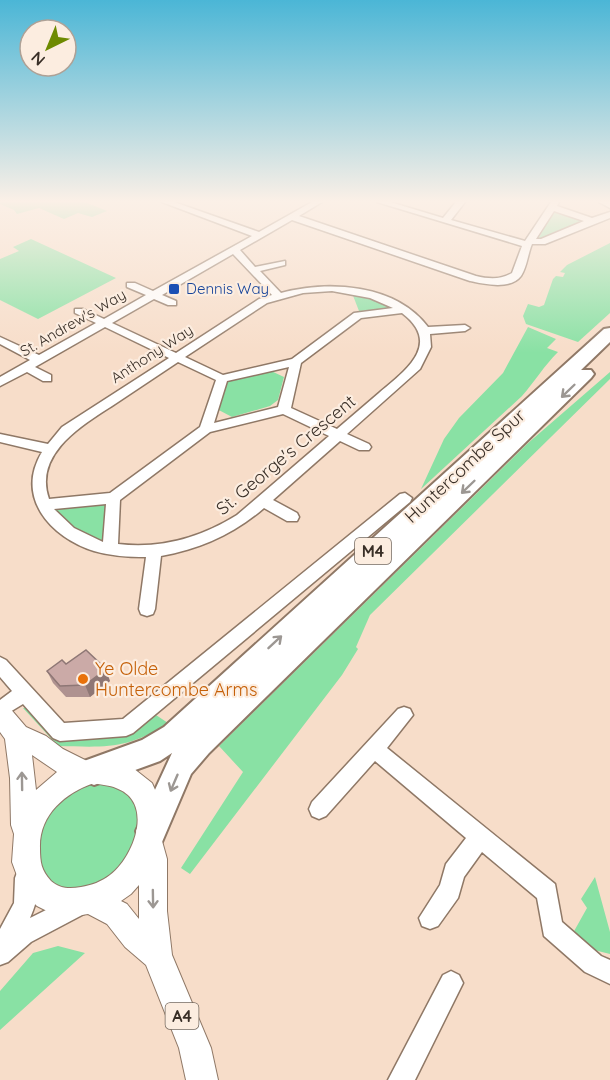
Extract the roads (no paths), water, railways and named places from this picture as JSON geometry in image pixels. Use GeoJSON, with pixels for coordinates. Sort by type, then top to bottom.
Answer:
{"type":"FeatureCollection","features":[{"type":"Feature","properties":{"kind":"highway","name":"Huntercombe Spur"},"geometry":{"type":"LineString","coordinates":[[89,772],[150,751],[174,736],[610,333]]}},
{"type":"Feature","properties":{"kind":"highway","name":"Huntercombe Spur"},"geometry":{"type":"LineString","coordinates":[[150,837],[181,764],[199,744],[610,351]]}},
{"type":"Feature","properties":{"kind":"main road"},"geometry":{"type":"LineString","coordinates":[[0,712],[17,735],[23,778],[24,826],[20,852],[26,876],[33,887],[58,902],[87,902],[110,893],[123,883],[140,864],[150,837],[148,804],[138,788],[115,773],[89,772],[73,776],[52,788],[36,804],[24,826]]}},
{"type":"Feature","properties":{"kind":"main road"},"geometry":{"type":"LineString","coordinates":[[17,735],[37,744],[54,757],[89,772]]}},
{"type":"Feature","properties":{"kind":"main road","name":"A4"},"geometry":{"type":"LineString","coordinates":[[150,837],[153,859],[153,910],[158,954],[195,1048],[202,1080]]}},
{"type":"Feature","properties":{"kind":"main road"},"geometry":{"type":"LineString","coordinates":[[87,902],[117,914],[135,937],[158,954]]}},
{"type":"Feature","properties":{"kind":"street","name":"St. Andrew's Way"},"geometry":{"type":"LineString","coordinates":[[0,382],[230,252]]}},
{"type":"Feature","properties":{"kind":"street"},"geometry":{"type":"LineString","coordinates":[[236,252],[278,295],[303,290],[349,290],[377,296],[404,310],[417,321],[423,331],[465,328]]}},
{"type":"Feature","properties":{"kind":"street"},"geometry":{"type":"LineString","coordinates":[[396,252],[474,279],[492,282],[507,280],[516,275],[524,252]]}},
{"type":"Feature","properties":{"kind":"street"},"geometry":{"type":"LineString","coordinates":[[253,270],[282,262]]}},
{"type":"Feature","properties":{"kind":"street"},"geometry":{"type":"LineString","coordinates":[[131,285],[172,303]]}},
{"type":"Feature","properties":{"kind":"street"},"geometry":{"type":"LineString","coordinates":[[349,290],[358,315]]}},
{"type":"Feature","properties":{"kind":"street","name":"Anthony Way"},"geometry":{"type":"LineString","coordinates":[[50,449],[67,430],[89,414],[263,301],[278,295]]}},
{"type":"Feature","properties":{"kind":"street"},"geometry":{"type":"LineString","coordinates":[[79,311],[222,379],[296,362],[358,315],[404,310]]}},
{"type":"Feature","properties":{"kind":"street","name":"St. George's Crescent"},"geometry":{"type":"LineString","coordinates":[[44,505],[62,528],[87,542],[110,549],[154,551],[199,542],[225,531],[264,501],[416,367],[425,351],[426,339],[423,331]]}},
{"type":"Feature","properties":{"kind":"street"},"geometry":{"type":"LineString","coordinates":[[0,340],[39,360]]}},
{"type":"Feature","properties":{"kind":"street"},"geometry":{"type":"LineString","coordinates":[[284,410],[296,362]]}},
{"type":"Feature","properties":{"kind":"street"},"geometry":{"type":"LineString","coordinates":[[27,367],[47,378]]}},
{"type":"Feature","properties":{"kind":"street"},"geometry":{"type":"LineString","coordinates":[[206,429],[222,379]]}},
{"type":"Feature","properties":{"kind":"street"},"geometry":{"type":"LineString","coordinates":[[0,438],[50,449],[40,470],[39,488],[44,505],[113,498],[206,429],[284,410],[364,447]]}},
{"type":"Feature","properties":{"kind":"street"},"geometry":{"type":"LineString","coordinates":[[110,549],[113,498]]}},
{"type":"Feature","properties":{"kind":"street"},"geometry":{"type":"LineString","coordinates":[[0,665],[60,732],[114,730],[133,724],[155,703],[405,498]]}},
{"type":"Feature","properties":{"kind":"street"},"geometry":{"type":"LineString","coordinates":[[264,501],[292,517]]}},
{"type":"Feature","properties":{"kind":"street"},"geometry":{"type":"LineString","coordinates":[[147,609],[154,551]]}},
{"type":"Feature","properties":{"kind":"street"},"geometry":{"type":"LineString","coordinates":[[0,712],[25,692]]}},
{"type":"Feature","properties":{"kind":"street"},"geometry":{"type":"LineString","coordinates":[[319,809],[404,715]]}},
{"type":"Feature","properties":{"kind":"street"},"geometry":{"type":"LineString","coordinates":[[374,749],[547,892],[552,928],[593,964],[610,972]]}},
{"type":"Feature","properties":{"kind":"street"},"geometry":{"type":"LineString","coordinates":[[430,918],[450,890],[454,872],[481,836]]}},
{"type":"Feature","properties":{"kind":"street"},"geometry":{"type":"LineString","coordinates":[[0,953],[23,910],[27,896],[26,876]]}},
{"type":"Feature","properties":{"kind":"street"},"geometry":{"type":"LineString","coordinates":[[0,953],[30,929],[87,902]]}},
{"type":"Feature","properties":{"kind":"street"},"geometry":{"type":"LineString","coordinates":[[401,1080],[451,983]]}},
{"type":"Feature","properties":{"kind":"place","name":"Dennis Way"},"geometry":{"type":"Point","coordinates":[174,289]}},
{"type":"Feature","properties":{"kind":"place","name":"Ye Olde Huntercombe Arms"},"geometry":{"type":"Point","coordinates":[83,679]}}]}
